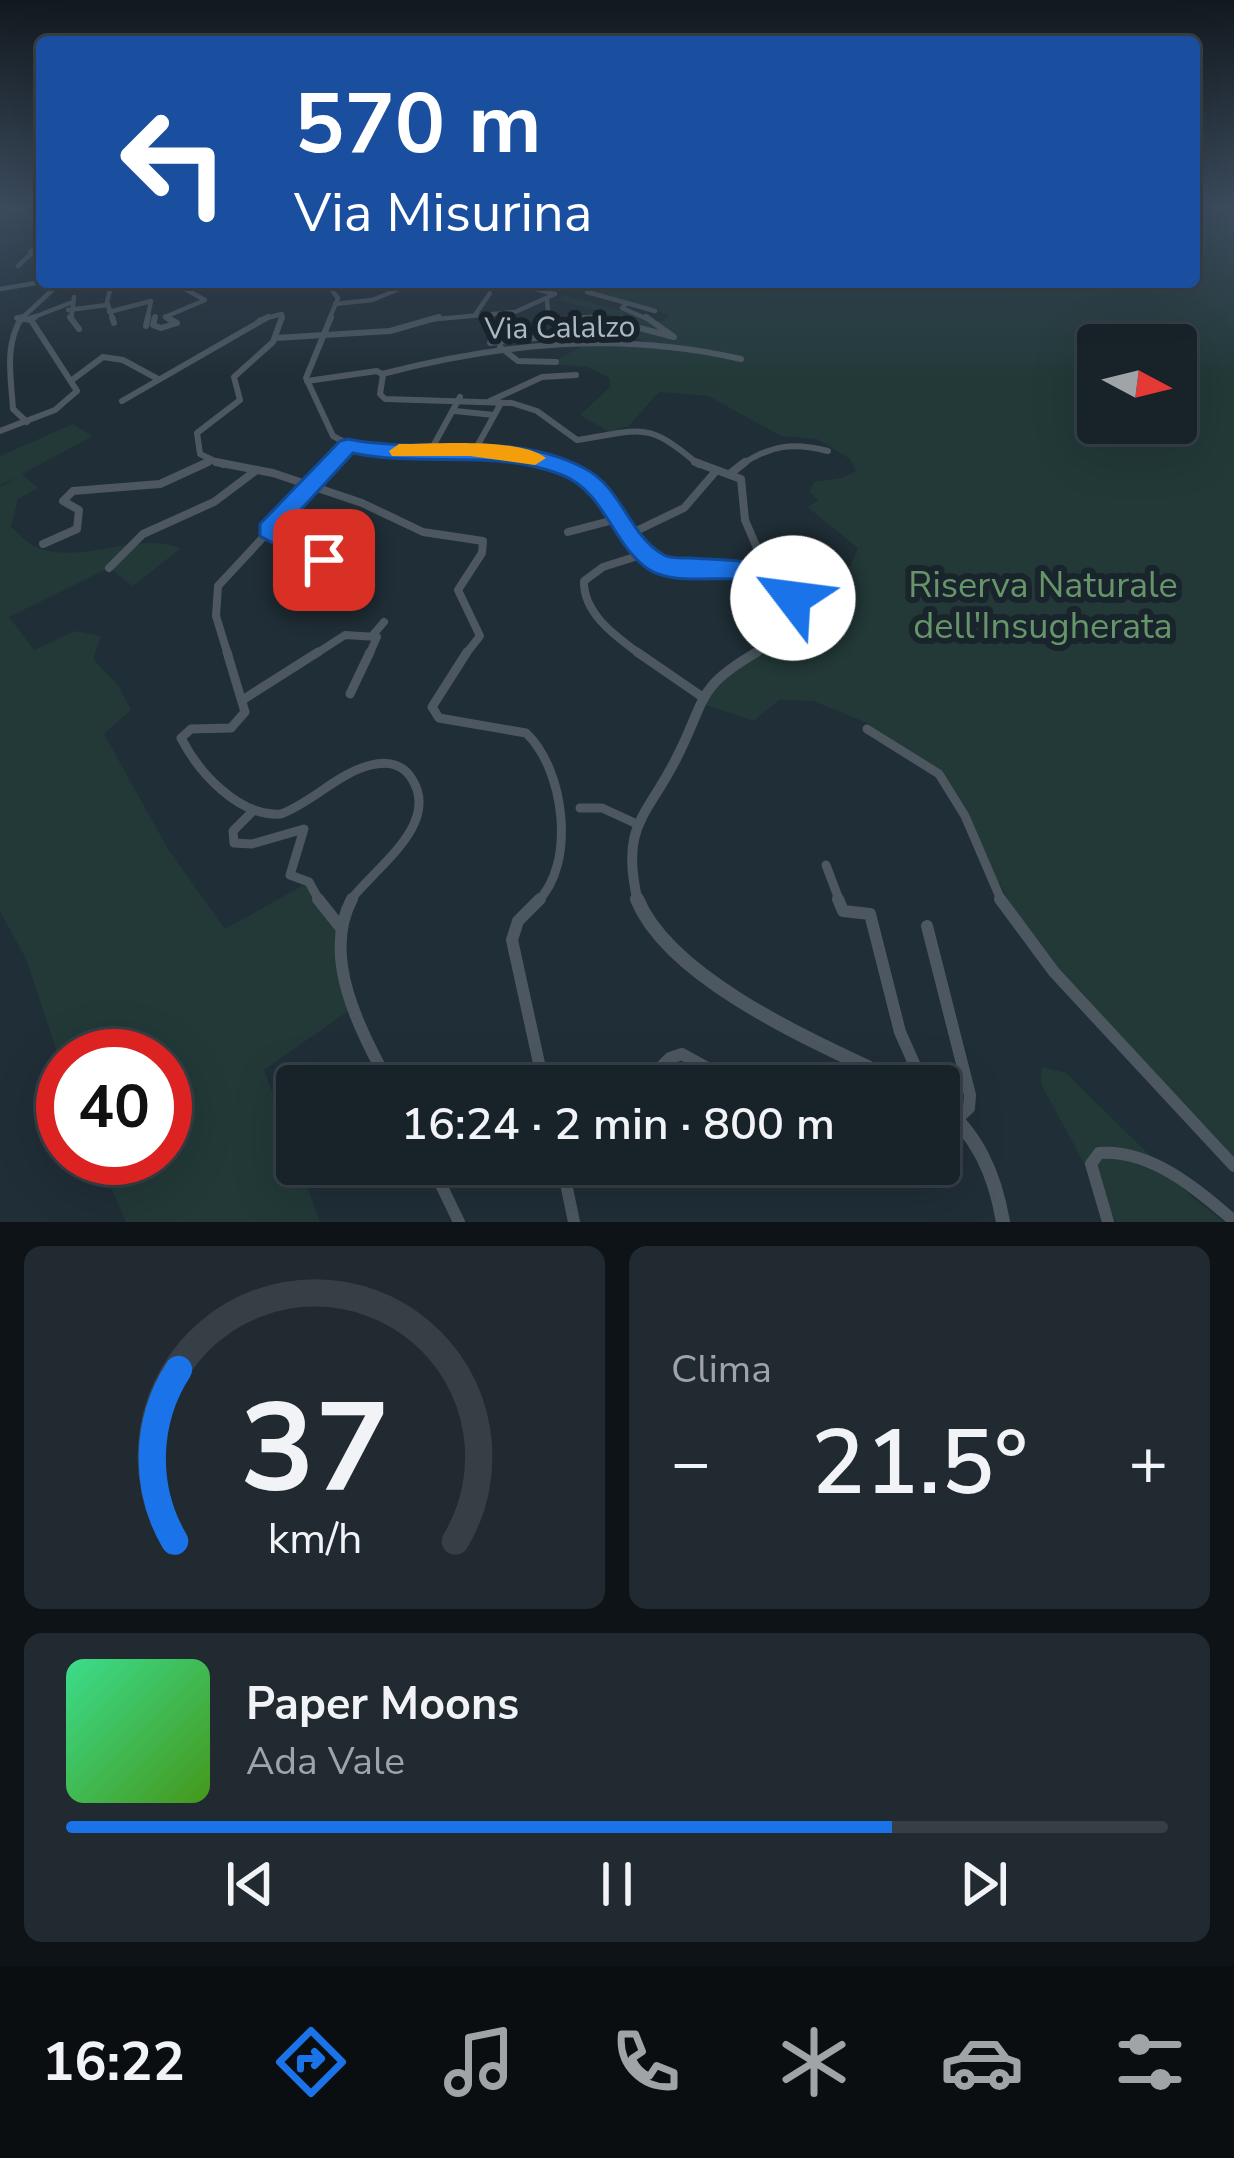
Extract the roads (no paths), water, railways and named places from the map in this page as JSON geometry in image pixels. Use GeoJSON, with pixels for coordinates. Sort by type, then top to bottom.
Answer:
{"type":"FeatureCollection","features":[{"type":"Feature","properties":{"kind":"street"},"geometry":{"type":"LineString","coordinates":[[0,289],[36,283]]}},
{"type":"Feature","properties":{"kind":"street"},"geometry":{"type":"LineString","coordinates":[[27,422],[13,409],[7,337],[25,305],[52,288]]}},
{"type":"Feature","properties":{"kind":"street"},"geometry":{"type":"LineString","coordinates":[[111,288],[108,308],[114,322]]}},
{"type":"Feature","properties":{"kind":"street"},"geometry":{"type":"LineString","coordinates":[[155,316],[153,325],[164,328],[177,323],[165,316],[205,300],[183,288]]}},
{"type":"Feature","properties":{"kind":"street"},"geometry":{"type":"LineString","coordinates":[[333,288],[338,293],[335,304],[307,381],[330,432],[348,446],[375,452],[475,450],[532,458],[571,470],[603,493],[644,554],[671,568],[746,570],[769,576]]}},
{"type":"Feature","properties":{"kind":"street"},"geometry":{"type":"LineString","coordinates":[[335,304],[369,301],[402,288]]}},
{"type":"Feature","properties":{"kind":"street"},"geometry":{"type":"LineString","coordinates":[[273,338],[390,331],[431,318],[522,311],[554,292],[535,288]]}},
{"type":"Feature","properties":{"kind":"street"},"geometry":{"type":"LineString","coordinates":[[475,315],[490,292]]}},
{"type":"Feature","properties":{"kind":"street"},"geometry":{"type":"LineString","coordinates":[[587,292],[655,311]]}},
{"type":"Feature","properties":{"kind":"street"},"geometry":{"type":"LineString","coordinates":[[547,300],[549,321],[598,317],[665,339],[674,337],[645,316],[622,308],[627,303]]}},
{"type":"Feature","properties":{"kind":"street"},"geometry":{"type":"LineString","coordinates":[[6,321],[28,319],[71,304],[108,308],[151,302],[146,326]]}},
{"type":"Feature","properties":{"kind":"street"},"geometry":{"type":"LineString","coordinates":[[71,304],[71,323],[79,329]]}},
{"type":"Feature","properties":{"kind":"street"},"geometry":{"type":"LineString","coordinates":[[122,401],[258,320],[280,314],[284,320],[266,352],[234,377],[240,400],[196,436],[198,451],[211,461],[362,502],[423,532],[483,541],[482,553],[458,587],[480,636],[448,677],[433,709],[439,718],[521,730],[538,740],[547,758],[557,812],[557,867],[549,890],[514,923],[512,940],[539,1065]]}},
{"type":"Feature","properties":{"kind":"street"},"geometry":{"type":"LineString","coordinates":[[0,431],[72,399],[77,388],[56,365],[28,319]]}},
{"type":"Feature","properties":{"kind":"street"},"geometry":{"type":"LineString","coordinates":[[462,352],[515,337],[544,337]]}},
{"type":"Feature","properties":{"kind":"street"},"geometry":{"type":"LineString","coordinates":[[499,346],[516,360],[556,362]]}},
{"type":"Feature","properties":{"kind":"street","name":"Via Calalzo"},"geometry":{"type":"LineString","coordinates":[[307,381],[371,371],[382,374],[499,346],[655,346],[741,358]]}},
{"type":"Feature","properties":{"kind":"street"},"geometry":{"type":"LineString","coordinates":[[72,380],[87,361],[102,356],[131,363],[158,379]]}},
{"type":"Feature","properties":{"kind":"street"},"geometry":{"type":"LineString","coordinates":[[382,374],[380,395],[385,399],[501,403],[532,410],[577,440],[630,429],[658,431],[694,463],[731,473],[742,482],[745,520],[769,576],[793,598],[794,622],[715,679],[701,696],[679,754],[637,824],[630,856],[632,892],[661,940],[721,988],[863,1064]]}},
{"type":"Feature","properties":{"kind":"street"},"geometry":{"type":"LineString","coordinates":[[489,401],[542,377],[577,375]]}},
{"type":"Feature","properties":{"kind":"street"},"geometry":{"type":"LineString","coordinates":[[431,450],[460,398]]}},
{"type":"Feature","properties":{"kind":"street"},"geometry":{"type":"LineString","coordinates":[[475,450],[501,403]]}},
{"type":"Feature","properties":{"kind":"street"},"geometry":{"type":"LineString","coordinates":[[454,411],[494,416]]}},
{"type":"Feature","properties":{"kind":"street"},"geometry":{"type":"LineString","coordinates":[[731,473],[772,446],[801,444],[828,451]]}},
{"type":"Feature","properties":{"kind":"street"},"geometry":{"type":"LineString","coordinates":[[348,446],[214,595],[244,699],[244,716],[236,726],[190,728],[182,738],[193,758],[253,811],[283,814],[375,765],[394,764],[410,776],[421,799],[416,825],[357,891],[341,928],[354,1007],[380,1065]]}},
{"type":"Feature","properties":{"kind":"street"},"geometry":{"type":"LineString","coordinates":[[43,544],[76,530],[79,511],[63,501],[73,491],[160,484],[211,461]]}},
{"type":"Feature","properties":{"kind":"street"},"geometry":{"type":"LineString","coordinates":[[109,568],[143,534],[214,502],[256,471]]}},
{"type":"Feature","properties":{"kind":"street"},"geometry":{"type":"LineString","coordinates":[[630,534],[684,508],[716,471]]}},
{"type":"Feature","properties":{"kind":"street"},"geometry":{"type":"LineString","coordinates":[[568,532],[621,518]]}},
{"type":"Feature","properties":{"kind":"street"},"geometry":{"type":"LineString","coordinates":[[268,530],[328,562],[345,596],[365,597]]}},
{"type":"Feature","properties":{"kind":"street"},"geometry":{"type":"LineString","coordinates":[[644,554],[590,575],[584,583],[585,598],[613,633],[701,696]]}},
{"type":"Feature","properties":{"kind":"street"},"geometry":{"type":"LineString","coordinates":[[372,636],[384,622]]}},
{"type":"Feature","properties":{"kind":"street"},"geometry":{"type":"LineString","coordinates":[[244,699],[345,635],[372,636],[377,639],[350,694]]}},
{"type":"Feature","properties":{"kind":"street"},"geometry":{"type":"LineString","coordinates":[[867,729],[940,774],[965,815],[1000,900],[1054,972],[1234,1166]]}},
{"type":"Feature","properties":{"kind":"street"},"geometry":{"type":"LineString","coordinates":[[580,808],[602,808],[637,824]]}},
{"type":"Feature","properties":{"kind":"street"},"geometry":{"type":"LineString","coordinates":[[253,811],[233,831],[234,843],[251,844],[304,830],[290,875],[312,886],[328,917],[341,928]]}},
{"type":"Feature","properties":{"kind":"street"},"geometry":{"type":"LineString","coordinates":[[826,865],[843,911],[870,914],[900,1032],[915,1065]]}},
{"type":"Feature","properties":{"kind":"street"},"geometry":{"type":"LineString","coordinates":[[927,926],[970,1095],[969,1108],[960,1116]]}},
{"type":"Feature","properties":{"kind":"street"},"geometry":{"type":"LineString","coordinates":[[663,1065],[682,1054],[702,1065]]}},
{"type":"Feature","properties":{"kind":"street"},"geometry":{"type":"LineString","coordinates":[[960,1121],[989,1168],[1003,1222]]}},
{"type":"Feature","properties":{"kind":"street"},"geometry":{"type":"LineString","coordinates":[[1108,1222],[1091,1164],[1099,1153],[1115,1150],[1182,1182],[1234,1221]]}},
{"type":"Feature","properties":{"kind":"street"},"geometry":{"type":"LineString","coordinates":[[441,1185],[459,1222]]}},
{"type":"Feature","properties":{"kind":"street"},"geometry":{"type":"LineString","coordinates":[[566,1185],[574,1222]]}},
{"type":"Feature","properties":{"kind":"park label","name":"Riserva Naturale dell'Insugherata"},"geometry":{"type":"Point","coordinates":[1043,606]}}]}
